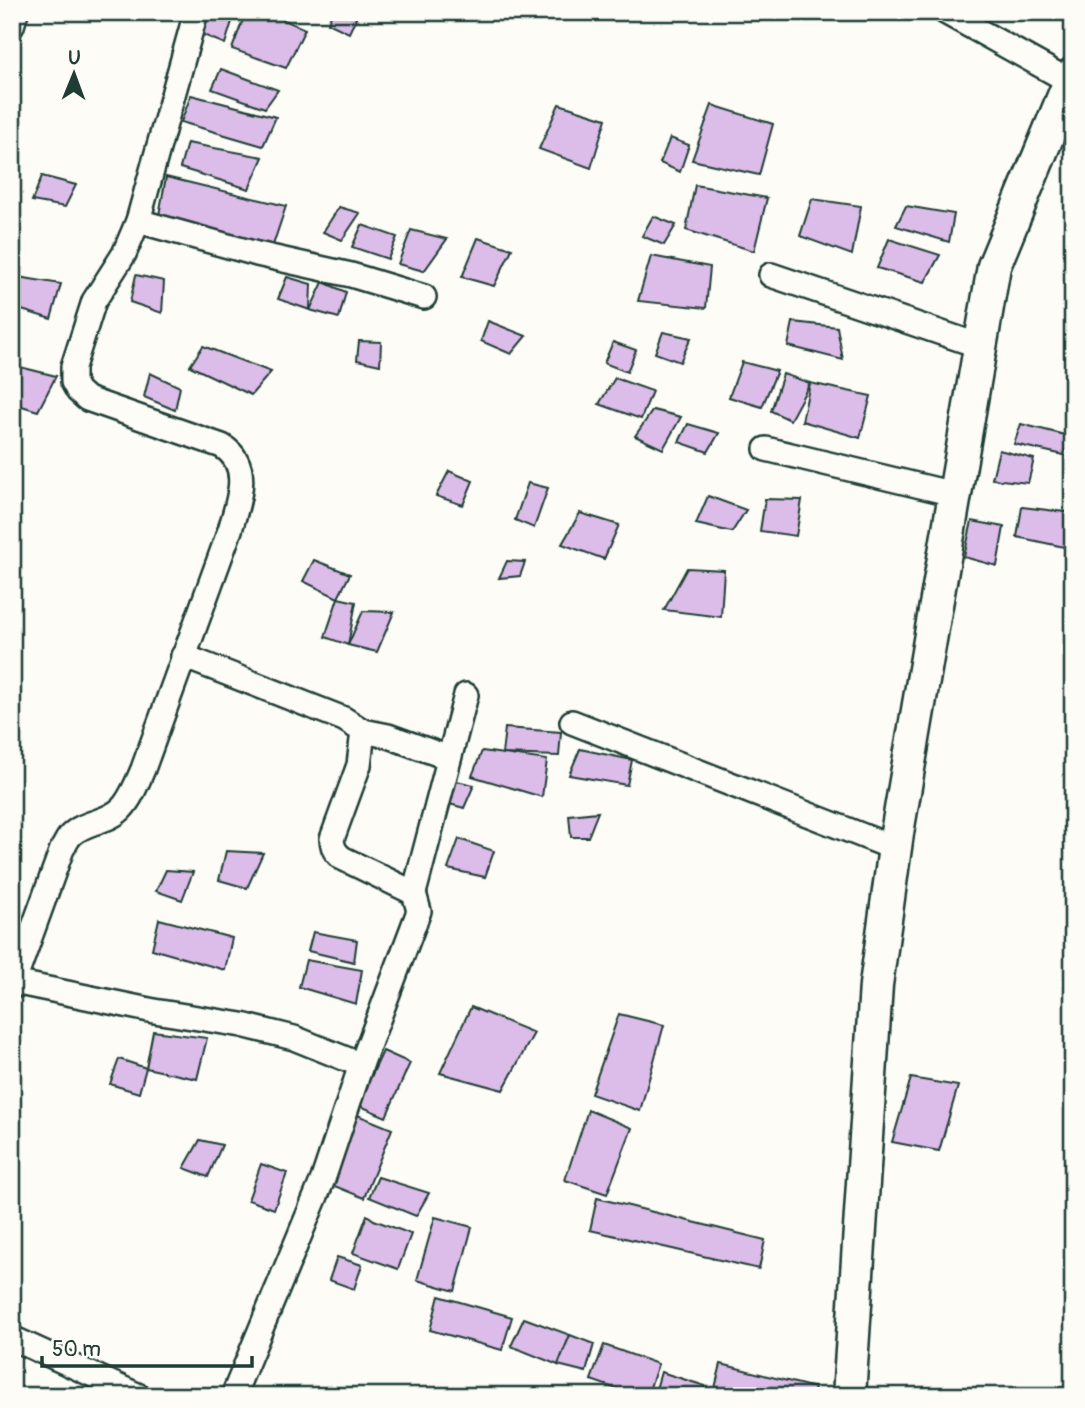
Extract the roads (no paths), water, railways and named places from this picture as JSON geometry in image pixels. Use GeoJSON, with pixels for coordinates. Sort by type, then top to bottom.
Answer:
{"type":"FeatureCollection","features":[{"type":"Feature","properties":{"kind":"street"},"geometry":{"type":"LineString","coordinates":[[12,26],[16,12]]}},
{"type":"Feature","properties":{"kind":"street"},"geometry":{"type":"LineString","coordinates":[[196,12],[138,221],[124,254],[94,301],[73,367],[73,382],[87,399],[233,452],[238,462],[240,495],[230,530],[132,794],[122,808],[108,819],[93,822],[71,834],[62,849],[13,984],[242,1025],[293,1038],[361,1065]]}},
{"type":"Feature","properties":{"kind":"street"},"geometry":{"type":"LineString","coordinates":[[849,1396],[876,985],[894,848],[994,266],[1071,78],[945,12]]}},
{"type":"Feature","properties":{"kind":"street"},"geometry":{"type":"LineString","coordinates":[[138,221],[257,254],[351,275],[424,297]]}},
{"type":"Feature","properties":{"kind":"street"},"geometry":{"type":"LineString","coordinates":[[771,275],[980,346]]}},
{"type":"Feature","properties":{"kind":"street"},"geometry":{"type":"LineString","coordinates":[[766,449],[954,494]]}},
{"type":"Feature","properties":{"kind":"street"},"geometry":{"type":"LineString","coordinates":[[183,656],[344,719],[363,731],[388,736],[449,758]]}},
{"type":"Feature","properties":{"kind":"street"},"geometry":{"type":"LineString","coordinates":[[233,1396],[323,1179],[361,1065],[415,928],[419,911],[414,893],[466,695]]}},
{"type":"Feature","properties":{"kind":"street"},"geometry":{"type":"LineString","coordinates":[[572,722],[894,848]]}},
{"type":"Feature","properties":{"kind":"street"},"geometry":{"type":"LineString","coordinates":[[363,731],[359,765],[332,839],[332,847],[342,858],[414,893]]}},
{"type":"Feature","properties":{"kind":"street"},"geometry":{"type":"LineString","coordinates":[[12,1338],[139,1396]]}}]}
